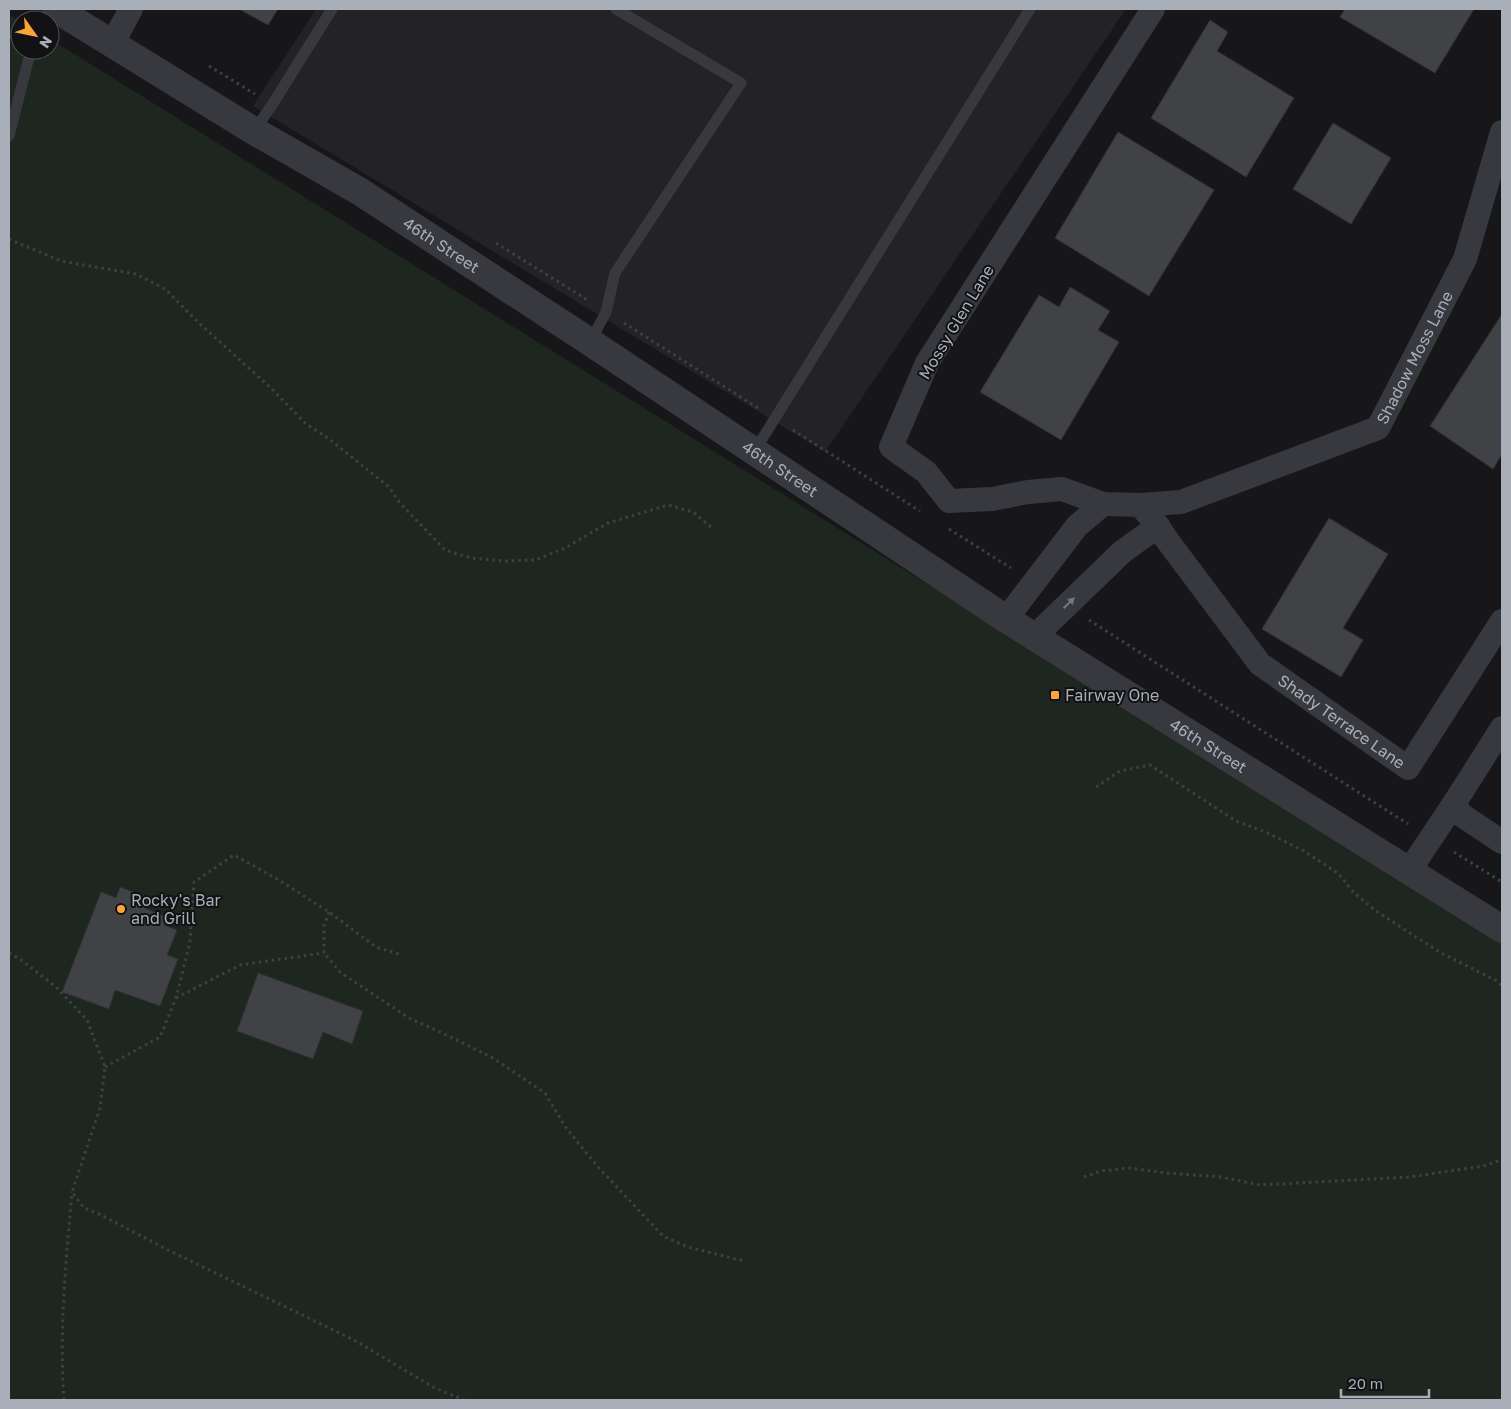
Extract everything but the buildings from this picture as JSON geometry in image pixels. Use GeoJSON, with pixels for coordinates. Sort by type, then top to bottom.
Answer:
{"type":"FeatureCollection","features":[{"type":"Feature","properties":{"kind":"street"},"geometry":{"type":"LineString","coordinates":[[112,44],[131,9]]}},
{"type":"Feature","properties":{"kind":"street","name":"Mossy Glen Lane"},"geometry":{"type":"LineString","coordinates":[[1140,505],[1103,504],[1062,489],[1028,492],[992,499],[949,501],[926,472],[891,447],[928,363],[1153,9]]}},
{"type":"Feature","properties":{"kind":"street","name":"46th Street"},"geometry":{"type":"LineString","coordinates":[[60,16],[112,44],[254,131],[359,191],[590,342],[1006,619],[1502,929]]}},
{"type":"Feature","properties":{"kind":"street","name":"Shadow Moss Lane"},"geometry":{"type":"LineString","coordinates":[[1140,505],[1181,502],[1378,428],[1465,259],[1502,132]]}},
{"type":"Feature","properties":{"kind":"street"},"geometry":{"type":"LineString","coordinates":[[1006,619],[1077,526],[1103,504]]}},
{"type":"Feature","properties":{"kind":"street"},"geometry":{"type":"LineString","coordinates":[[1034,637],[1122,552],[1163,533],[1140,505]]}},
{"type":"Feature","properties":{"kind":"street","name":"Shady Terrace Lane"},"geometry":{"type":"LineString","coordinates":[[1163,533],[1260,664],[1408,768],[1502,621]]}},
{"type":"Feature","properties":{"kind":"street"},"geometry":{"type":"LineString","coordinates":[[1409,871],[1502,728]]}},
{"type":"Feature","properties":{"kind":"street"},"geometry":{"type":"LineString","coordinates":[[1455,802],[1460,814],[1502,842]]}},
{"type":"Feature","properties":{"kind":"lane"},"geometry":{"type":"LineString","coordinates":[[254,131],[332,9]]}},
{"type":"Feature","properties":{"kind":"lane"},"geometry":{"type":"LineString","coordinates":[[590,342],[606,312],[615,273],[740,83],[616,9]]}},
{"type":"Feature","properties":{"kind":"lane"},"geometry":{"type":"LineString","coordinates":[[754,452],[1030,9]]}},
{"type":"Feature","properties":{"kind":"lane"},"geometry":{"type":"LineString","coordinates":[[9,136],[28,60]]}},
{"type":"Feature","properties":{"kind":"path"},"geometry":{"type":"LineString","coordinates":[[9,239],[61,261],[136,274],[165,289],[200,324],[272,389],[306,424],[328,438],[389,487],[400,503],[445,550],[471,558],[504,561],[535,560],[565,548],[608,523],[668,504],[693,512],[713,529]]}},
{"type":"Feature","properties":{"kind":"path"},"geometry":{"type":"LineString","coordinates":[[606,312],[927,515]]}},
{"type":"Feature","properties":{"kind":"path"},"geometry":{"type":"LineString","coordinates":[[944,525],[1034,582]]}},
{"type":"Feature","properties":{"kind":"path"},"geometry":{"type":"LineString","coordinates":[[1067,605],[1502,882]]}},
{"type":"Feature","properties":{"kind":"path"},"geometry":{"type":"LineString","coordinates":[[1096,787],[1120,771],[1150,765],[1236,821],[1268,833],[1304,851],[1339,874],[1353,892],[1376,911],[1441,953],[1502,986]]}},
{"type":"Feature","properties":{"kind":"path"},"geometry":{"type":"LineString","coordinates":[[104,1067],[160,1037],[176,998],[190,942],[194,882],[234,855],[279,880],[329,912],[376,947],[402,955]]}},
{"type":"Feature","properties":{"kind":"path"},"geometry":{"type":"LineString","coordinates":[[329,912],[324,926],[324,953],[341,973],[409,1018],[493,1058],[545,1093],[566,1128],[598,1167],[663,1236],[688,1247],[744,1261]]}},
{"type":"Feature","properties":{"kind":"path"},"geometry":{"type":"LineString","coordinates":[[9,953],[20,959],[56,987],[87,1020],[104,1067],[100,1108],[72,1192],[64,1306],[62,1376],[64,1400]]}},
{"type":"Feature","properties":{"kind":"path"},"geometry":{"type":"LineString","coordinates":[[176,998],[240,965],[324,953]]}},
{"type":"Feature","properties":{"kind":"path"},"geometry":{"type":"LineString","coordinates":[[1084,1177],[1102,1171],[1130,1168],[1220,1177],[1260,1185],[1410,1177],[1483,1166],[1502,1160]]}},
{"type":"Feature","properties":{"kind":"path"},"geometry":{"type":"LineString","coordinates":[[72,1192],[84,1208],[354,1340],[434,1387],[464,1400]]}},
{"type":"Feature","properties":{"kind":"shaded area"},"geometry":{"type":"Polygon","coordinates":[[[316,9],[1126,9],[825,452],[253,106],[316,9]]]}},
{"type":"Feature","properties":{"kind":"shaded area"},"geometry":{"type":"Polygon","coordinates":[[[9,14],[10,60],[60,60],[60,45],[1502,941],[1502,1400],[9,1400],[9,14]]]}},
{"type":"Feature","properties":{"kind":"place","name":"Fairway One"},"geometry":{"type":"Point","coordinates":[1055,695]}},
{"type":"Feature","properties":{"kind":"place","name":"Rocky's Bar and Grill"},"geometry":{"type":"Point","coordinates":[121,909]}}]}
